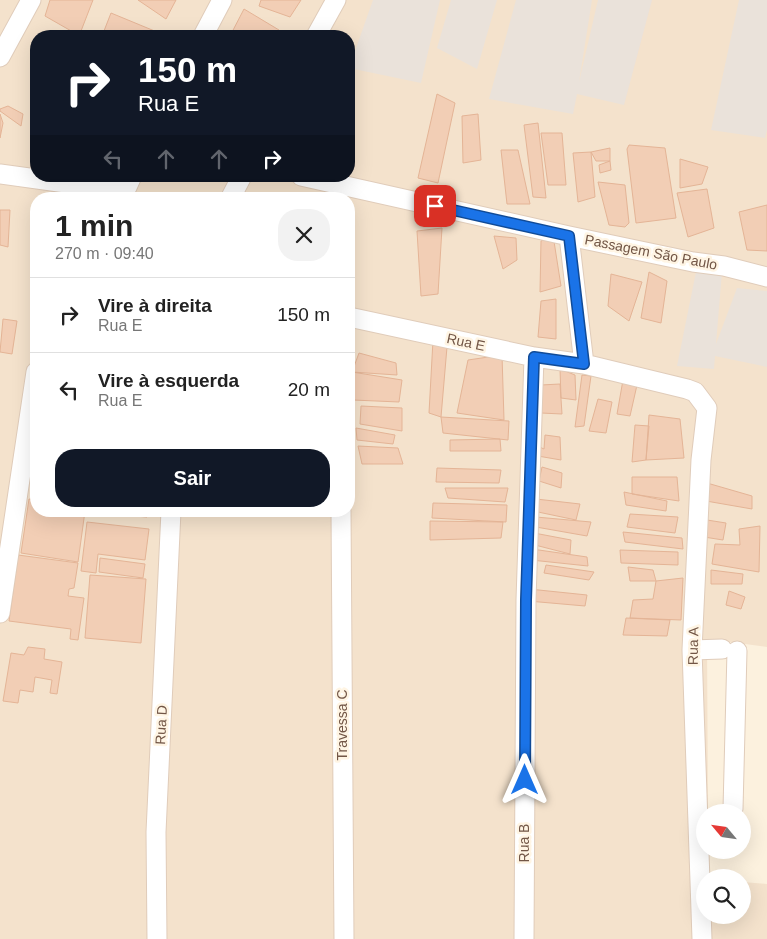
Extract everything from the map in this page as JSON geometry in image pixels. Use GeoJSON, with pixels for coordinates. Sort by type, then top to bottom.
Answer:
{"type":"FeatureCollection","features":[{"type":"Feature","properties":{"kind":"street"},"geometry":{"type":"LineString","coordinates":[[0,57],[31,0]]}},
{"type":"Feature","properties":{"kind":"street"},"geometry":{"type":"LineString","coordinates":[[206,30],[222,0]]}},
{"type":"Feature","properties":{"kind":"street"},"geometry":{"type":"LineString","coordinates":[[319,30],[336,0]]}},
{"type":"Feature","properties":{"kind":"street"},"geometry":{"type":"LineString","coordinates":[[0,174],[63,191],[102,188],[129,182]]}},
{"type":"Feature","properties":{"kind":"street","name":"Passagem São Paulo"},"geometry":{"type":"LineString","coordinates":[[328,182],[569,236],[767,276]]}},
{"type":"Feature","properties":{"kind":"street"},"geometry":{"type":"LineString","coordinates":[[569,236],[584,364]]}},
{"type":"Feature","properties":{"kind":"street","name":"Rua E"},"geometry":{"type":"LineString","coordinates":[[355,317],[534,357],[584,364],[662,384]]}},
{"type":"Feature","properties":{"kind":"street","name":"Rua B"},"geometry":{"type":"LineString","coordinates":[[524,939],[526,600],[534,357]]}},
{"type":"Feature","properties":{"kind":"street","name":"Rua A"},"geometry":{"type":"LineString","coordinates":[[662,384],[695,392],[707,408],[701,460],[692,650],[702,939]]}},
{"type":"Feature","properties":{"kind":"street"},"geometry":{"type":"LineString","coordinates":[[0,613],[30,412]]}},
{"type":"Feature","properties":{"kind":"street","name":"Rua D"},"geometry":{"type":"LineString","coordinates":[[157,939],[156,832],[171,517]]}},
{"type":"Feature","properties":{"kind":"street","name":"Travessa C"},"geometry":{"type":"LineString","coordinates":[[341,517],[344,939]]}},
{"type":"Feature","properties":{"kind":"street"},"geometry":{"type":"LineString","coordinates":[[692,650],[730,650],[733,804]]}},
{"type":"Feature","properties":{"kind":"shaded area"},"geometry":{"type":"Polygon","coordinates":[[[0,0],[767,0],[767,647],[707,639],[708,804],[696,804],[696,859],[705,859],[705,869],[696,869],[696,924],[751,924],[751,883],[767,884],[767,939],[0,939],[0,0]]]}},
{"type":"Feature","properties":{"kind":"shaded area"},"geometry":{"type":"Polygon","coordinates":[[[373,0],[440,0],[421,83],[355,69],[355,51],[373,0]]]}},
{"type":"Feature","properties":{"kind":"shaded area"},"geometry":{"type":"Polygon","coordinates":[[[451,0],[497,0],[477,69],[437,48],[451,0]]]}},
{"type":"Feature","properties":{"kind":"shaded area"},"geometry":{"type":"Polygon","coordinates":[[[516,0],[592,0],[579,82],[598,0],[652,0],[624,105],[577,94],[573,114],[489,99],[516,0]]]}},
{"type":"Feature","properties":{"kind":"shaded area"},"geometry":{"type":"Polygon","coordinates":[[[739,0],[767,0],[767,130],[765,138],[711,130],[739,0]]]}},
{"type":"Feature","properties":{"kind":"shaded area"},"geometry":{"type":"Polygon","coordinates":[[[697,267],[722,272],[716,344],[737,288],[767,291],[767,367],[715,356],[714,369],[677,366],[697,267]]]}},
{"type":"Feature","properties":{"kind":"building"},"geometry":{"type":"Polygon","coordinates":[[[50,0],[93,0],[81,30],[70,30],[45,16],[50,0]]]}},
{"type":"Feature","properties":{"kind":"building"},"geometry":{"type":"Polygon","coordinates":[[[138,0],[176,0],[166,19],[138,0]]]}},
{"type":"Feature","properties":{"kind":"building"},"geometry":{"type":"Polygon","coordinates":[[[261,0],[301,0],[290,17],[259,6],[261,0]]]}},
{"type":"Feature","properties":{"kind":"building"},"geometry":{"type":"Polygon","coordinates":[[[244,9],[279,30],[233,30],[244,9]]]}},
{"type":"Feature","properties":{"kind":"building"},"geometry":{"type":"Polygon","coordinates":[[[111,13],[152,30],[104,30],[111,13]]]}},
{"type":"Feature","properties":{"kind":"building"},"geometry":{"type":"Polygon","coordinates":[[[437,94],[455,103],[438,183],[418,178],[437,94]]]}},
{"type":"Feature","properties":{"kind":"building"},"geometry":{"type":"Polygon","coordinates":[[[8,106],[23,114],[21,126],[0,111],[0,109],[8,106]]]}},
{"type":"Feature","properties":{"kind":"building"},"geometry":{"type":"Polygon","coordinates":[[[0,114],[3,123],[0,138],[0,114]]]}},
{"type":"Feature","properties":{"kind":"building"},"geometry":{"type":"Polygon","coordinates":[[[478,114],[481,160],[463,163],[462,116],[478,114]]]}},
{"type":"Feature","properties":{"kind":"building"},"geometry":{"type":"Polygon","coordinates":[[[538,123],[546,198],[533,197],[524,125],[538,123]]]}},
{"type":"Feature","properties":{"kind":"building"},"geometry":{"type":"Polygon","coordinates":[[[541,133],[562,133],[566,185],[548,185],[541,133]]]}},
{"type":"Feature","properties":{"kind":"building"},"geometry":{"type":"Polygon","coordinates":[[[629,145],[665,148],[676,218],[636,223],[627,149],[629,145]]]}},
{"type":"Feature","properties":{"kind":"building"},"geometry":{"type":"Polygon","coordinates":[[[610,148],[610,161],[596,161],[591,152],[610,148]]]}},
{"type":"Feature","properties":{"kind":"building"},"geometry":{"type":"Polygon","coordinates":[[[501,150],[518,150],[530,204],[507,204],[501,150]]]}},
{"type":"Feature","properties":{"kind":"building"},"geometry":{"type":"Polygon","coordinates":[[[591,152],[595,197],[578,202],[573,153],[591,152]]]}},
{"type":"Feature","properties":{"kind":"building"},"geometry":{"type":"Polygon","coordinates":[[[680,159],[708,167],[702,184],[680,188],[680,159]]]}},
{"type":"Feature","properties":{"kind":"building"},"geometry":{"type":"Polygon","coordinates":[[[610,161],[611,170],[600,173],[599,165],[610,161]]]}},
{"type":"Feature","properties":{"kind":"building"},"geometry":{"type":"Polygon","coordinates":[[[598,182],[625,185],[629,223],[625,227],[609,225],[598,182]]]}},
{"type":"Feature","properties":{"kind":"building"},"geometry":{"type":"Polygon","coordinates":[[[707,189],[714,228],[688,237],[677,193],[707,189]]]}},
{"type":"Feature","properties":{"kind":"building"},"geometry":{"type":"Polygon","coordinates":[[[767,205],[767,251],[747,250],[739,212],[767,205]]]}},
{"type":"Feature","properties":{"kind":"building"},"geometry":{"type":"Polygon","coordinates":[[[0,210],[10,210],[8,247],[0,245],[0,210]]]}},
{"type":"Feature","properties":{"kind":"building"},"geometry":{"type":"Polygon","coordinates":[[[442,228],[438,294],[421,296],[417,231],[442,228]]]}},
{"type":"Feature","properties":{"kind":"building"},"geometry":{"type":"Polygon","coordinates":[[[553,235],[561,286],[540,292],[541,241],[553,235]]]}},
{"type":"Feature","properties":{"kind":"building"},"geometry":{"type":"Polygon","coordinates":[[[494,236],[516,238],[517,260],[503,269],[494,236]]]}},
{"type":"Feature","properties":{"kind":"building"},"geometry":{"type":"Polygon","coordinates":[[[649,272],[667,281],[661,323],[641,318],[649,272]]]}},
{"type":"Feature","properties":{"kind":"building"},"geometry":{"type":"Polygon","coordinates":[[[611,274],[642,282],[629,321],[608,306],[611,274]]]}},
{"type":"Feature","properties":{"kind":"building"},"geometry":{"type":"Polygon","coordinates":[[[556,299],[556,339],[538,337],[541,301],[556,299]]]}},
{"type":"Feature","properties":{"kind":"building"},"geometry":{"type":"Polygon","coordinates":[[[3,319],[17,321],[12,354],[0,352],[3,319]]]}},
{"type":"Feature","properties":{"kind":"building"},"geometry":{"type":"Polygon","coordinates":[[[433,340],[447,347],[441,417],[429,413],[433,340]]]}},
{"type":"Feature","properties":{"kind":"building"},"geometry":{"type":"Polygon","coordinates":[[[359,353],[396,363],[397,375],[355,372],[355,364],[359,353]]]}},
{"type":"Feature","properties":{"kind":"building"},"geometry":{"type":"Polygon","coordinates":[[[502,355],[504,420],[457,413],[468,360],[502,355]]]}},
{"type":"Feature","properties":{"kind":"building"},"geometry":{"type":"Polygon","coordinates":[[[560,369],[575,375],[576,400],[561,398],[560,369]]]}},
{"type":"Feature","properties":{"kind":"building"},"geometry":{"type":"Polygon","coordinates":[[[355,372],[402,380],[399,402],[355,400],[355,372]]]}},
{"type":"Feature","properties":{"kind":"building"},"geometry":{"type":"Polygon","coordinates":[[[582,375],[591,376],[584,426],[575,427],[582,375]]]}},
{"type":"Feature","properties":{"kind":"building"},"geometry":{"type":"Polygon","coordinates":[[[623,380],[637,385],[630,416],[617,414],[623,380]]]}},
{"type":"Feature","properties":{"kind":"building"},"geometry":{"type":"Polygon","coordinates":[[[560,384],[562,414],[541,413],[541,385],[560,384]]]}},
{"type":"Feature","properties":{"kind":"building"},"geometry":{"type":"Polygon","coordinates":[[[598,399],[612,402],[606,433],[589,431],[598,399]]]}},
{"type":"Feature","properties":{"kind":"building"},"geometry":{"type":"Polygon","coordinates":[[[361,406],[402,408],[402,431],[360,424],[361,406]]]}},
{"type":"Feature","properties":{"kind":"building"},"geometry":{"type":"Polygon","coordinates":[[[649,415],[680,419],[684,458],[646,460],[649,415]]]}},
{"type":"Feature","properties":{"kind":"building"},"geometry":{"type":"Polygon","coordinates":[[[441,417],[509,421],[508,440],[443,433],[441,417]]]}},
{"type":"Feature","properties":{"kind":"building"},"geometry":{"type":"Polygon","coordinates":[[[635,425],[649,426],[646,460],[632,462],[635,425]]]}},
{"type":"Feature","properties":{"kind":"building"},"geometry":{"type":"Polygon","coordinates":[[[356,428],[395,435],[393,444],[357,440],[356,428]]]}},
{"type":"Feature","properties":{"kind":"building"},"geometry":{"type":"Polygon","coordinates":[[[545,435],[560,437],[561,460],[532,455],[533,444],[544,449],[545,435]]]}},
{"type":"Feature","properties":{"kind":"building"},"geometry":{"type":"Polygon","coordinates":[[[500,439],[501,451],[450,451],[450,440],[500,439]]]}},
{"type":"Feature","properties":{"kind":"building"},"geometry":{"type":"Polygon","coordinates":[[[358,446],[398,448],[403,464],[362,464],[358,446]]]}},
{"type":"Feature","properties":{"kind":"building"},"geometry":{"type":"Polygon","coordinates":[[[542,467],[562,473],[561,488],[539,481],[542,467]]]}},
{"type":"Feature","properties":{"kind":"building"},"geometry":{"type":"Polygon","coordinates":[[[437,468],[501,470],[499,483],[436,482],[437,468]]]}},
{"type":"Feature","properties":{"kind":"building"},"geometry":{"type":"Polygon","coordinates":[[[632,477],[677,477],[679,501],[632,494],[632,477]]]}},
{"type":"Feature","properties":{"kind":"building"},"geometry":{"type":"Polygon","coordinates":[[[707,483],[752,496],[752,509],[706,501],[707,483]]]}},
{"type":"Feature","properties":{"kind":"building"},"geometry":{"type":"Polygon","coordinates":[[[445,488],[508,488],[505,502],[448,498],[445,488]]]}},
{"type":"Feature","properties":{"kind":"building"},"geometry":{"type":"Polygon","coordinates":[[[624,492],[667,501],[666,511],[626,505],[624,492]]]}},
{"type":"Feature","properties":{"kind":"building"},"geometry":{"type":"Polygon","coordinates":[[[29,499],[30,517],[84,517],[78,562],[21,553],[29,499]]]}},
{"type":"Feature","properties":{"kind":"building"},"geometry":{"type":"Polygon","coordinates":[[[536,499],[580,504],[576,520],[538,512],[536,499]]]}},
{"type":"Feature","properties":{"kind":"building"},"geometry":{"type":"Polygon","coordinates":[[[433,503],[507,505],[506,522],[432,518],[433,503]]]}},
{"type":"Feature","properties":{"kind":"building"},"geometry":{"type":"Polygon","coordinates":[[[630,514],[678,517],[675,533],[627,527],[630,514]]]}},
{"type":"Feature","properties":{"kind":"building"},"geometry":{"type":"Polygon","coordinates":[[[536,517],[591,522],[587,536],[536,527],[536,517]]]}},
{"type":"Feature","properties":{"kind":"building"},"geometry":{"type":"Polygon","coordinates":[[[707,520],[726,523],[723,540],[704,537],[707,520]]]}},
{"type":"Feature","properties":{"kind":"building"},"geometry":{"type":"Polygon","coordinates":[[[430,521],[503,522],[501,538],[430,540],[430,521]]]}},
{"type":"Feature","properties":{"kind":"building"},"geometry":{"type":"Polygon","coordinates":[[[87,522],[149,529],[145,560],[98,554],[96,573],[81,571],[87,522]]]}},
{"type":"Feature","properties":{"kind":"building"},"geometry":{"type":"Polygon","coordinates":[[[760,526],[759,572],[712,564],[715,544],[740,545],[739,529],[760,526]]]}},
{"type":"Feature","properties":{"kind":"building"},"geometry":{"type":"Polygon","coordinates":[[[623,532],[682,538],[683,549],[625,542],[623,532]]]}},
{"type":"Feature","properties":{"kind":"building"},"geometry":{"type":"Polygon","coordinates":[[[534,533],[571,540],[570,554],[535,545],[534,533]]]}},
{"type":"Feature","properties":{"kind":"building"},"geometry":{"type":"Polygon","coordinates":[[[532,549],[587,557],[588,566],[531,560],[532,549]]]}},
{"type":"Feature","properties":{"kind":"building"},"geometry":{"type":"Polygon","coordinates":[[[620,550],[678,552],[678,565],[621,563],[620,550]]]}},
{"type":"Feature","properties":{"kind":"building"},"geometry":{"type":"Polygon","coordinates":[[[18,555],[78,563],[74,588],[69,589],[68,596],[84,598],[78,640],[70,639],[71,629],[9,621],[18,555]]]}},
{"type":"Feature","properties":{"kind":"building"},"geometry":{"type":"Polygon","coordinates":[[[100,558],[145,564],[143,578],[99,572],[100,558]]]}},
{"type":"Feature","properties":{"kind":"building"},"geometry":{"type":"Polygon","coordinates":[[[546,565],[594,572],[589,580],[544,573],[546,565]]]}},
{"type":"Feature","properties":{"kind":"building"},"geometry":{"type":"Polygon","coordinates":[[[628,567],[653,570],[656,581],[630,581],[628,567]]]}},
{"type":"Feature","properties":{"kind":"building"},"geometry":{"type":"Polygon","coordinates":[[[711,570],[743,574],[742,584],[711,584],[711,570]]]}},
{"type":"Feature","properties":{"kind":"building"},"geometry":{"type":"Polygon","coordinates":[[[90,575],[146,579],[141,643],[85,638],[90,575]]]}},
{"type":"Feature","properties":{"kind":"building"},"geometry":{"type":"Polygon","coordinates":[[[683,578],[681,620],[630,618],[633,600],[653,599],[656,581],[683,578]]]}},
{"type":"Feature","properties":{"kind":"building"},"geometry":{"type":"Polygon","coordinates":[[[529,589],[587,595],[585,606],[528,601],[529,589]]]}},
{"type":"Feature","properties":{"kind":"building"},"geometry":{"type":"Polygon","coordinates":[[[729,591],[745,597],[741,609],[726,605],[729,591]]]}},
{"type":"Feature","properties":{"kind":"building"},"geometry":{"type":"Polygon","coordinates":[[[626,618],[670,620],[667,636],[623,635],[626,618]]]}},
{"type":"Feature","properties":{"kind":"building"},"geometry":{"type":"Polygon","coordinates":[[[28,647],[45,649],[44,659],[62,662],[57,694],[50,693],[52,680],[35,677],[33,692],[20,690],[18,703],[3,701],[11,653],[24,655],[28,647]]]}},
{"type":"Feature","properties":{"kind":"route"},"geometry":{"type":"LineString","coordinates":[[435,206],[569,236],[584,364],[534,357],[526,600],[525,780]]}}]}
